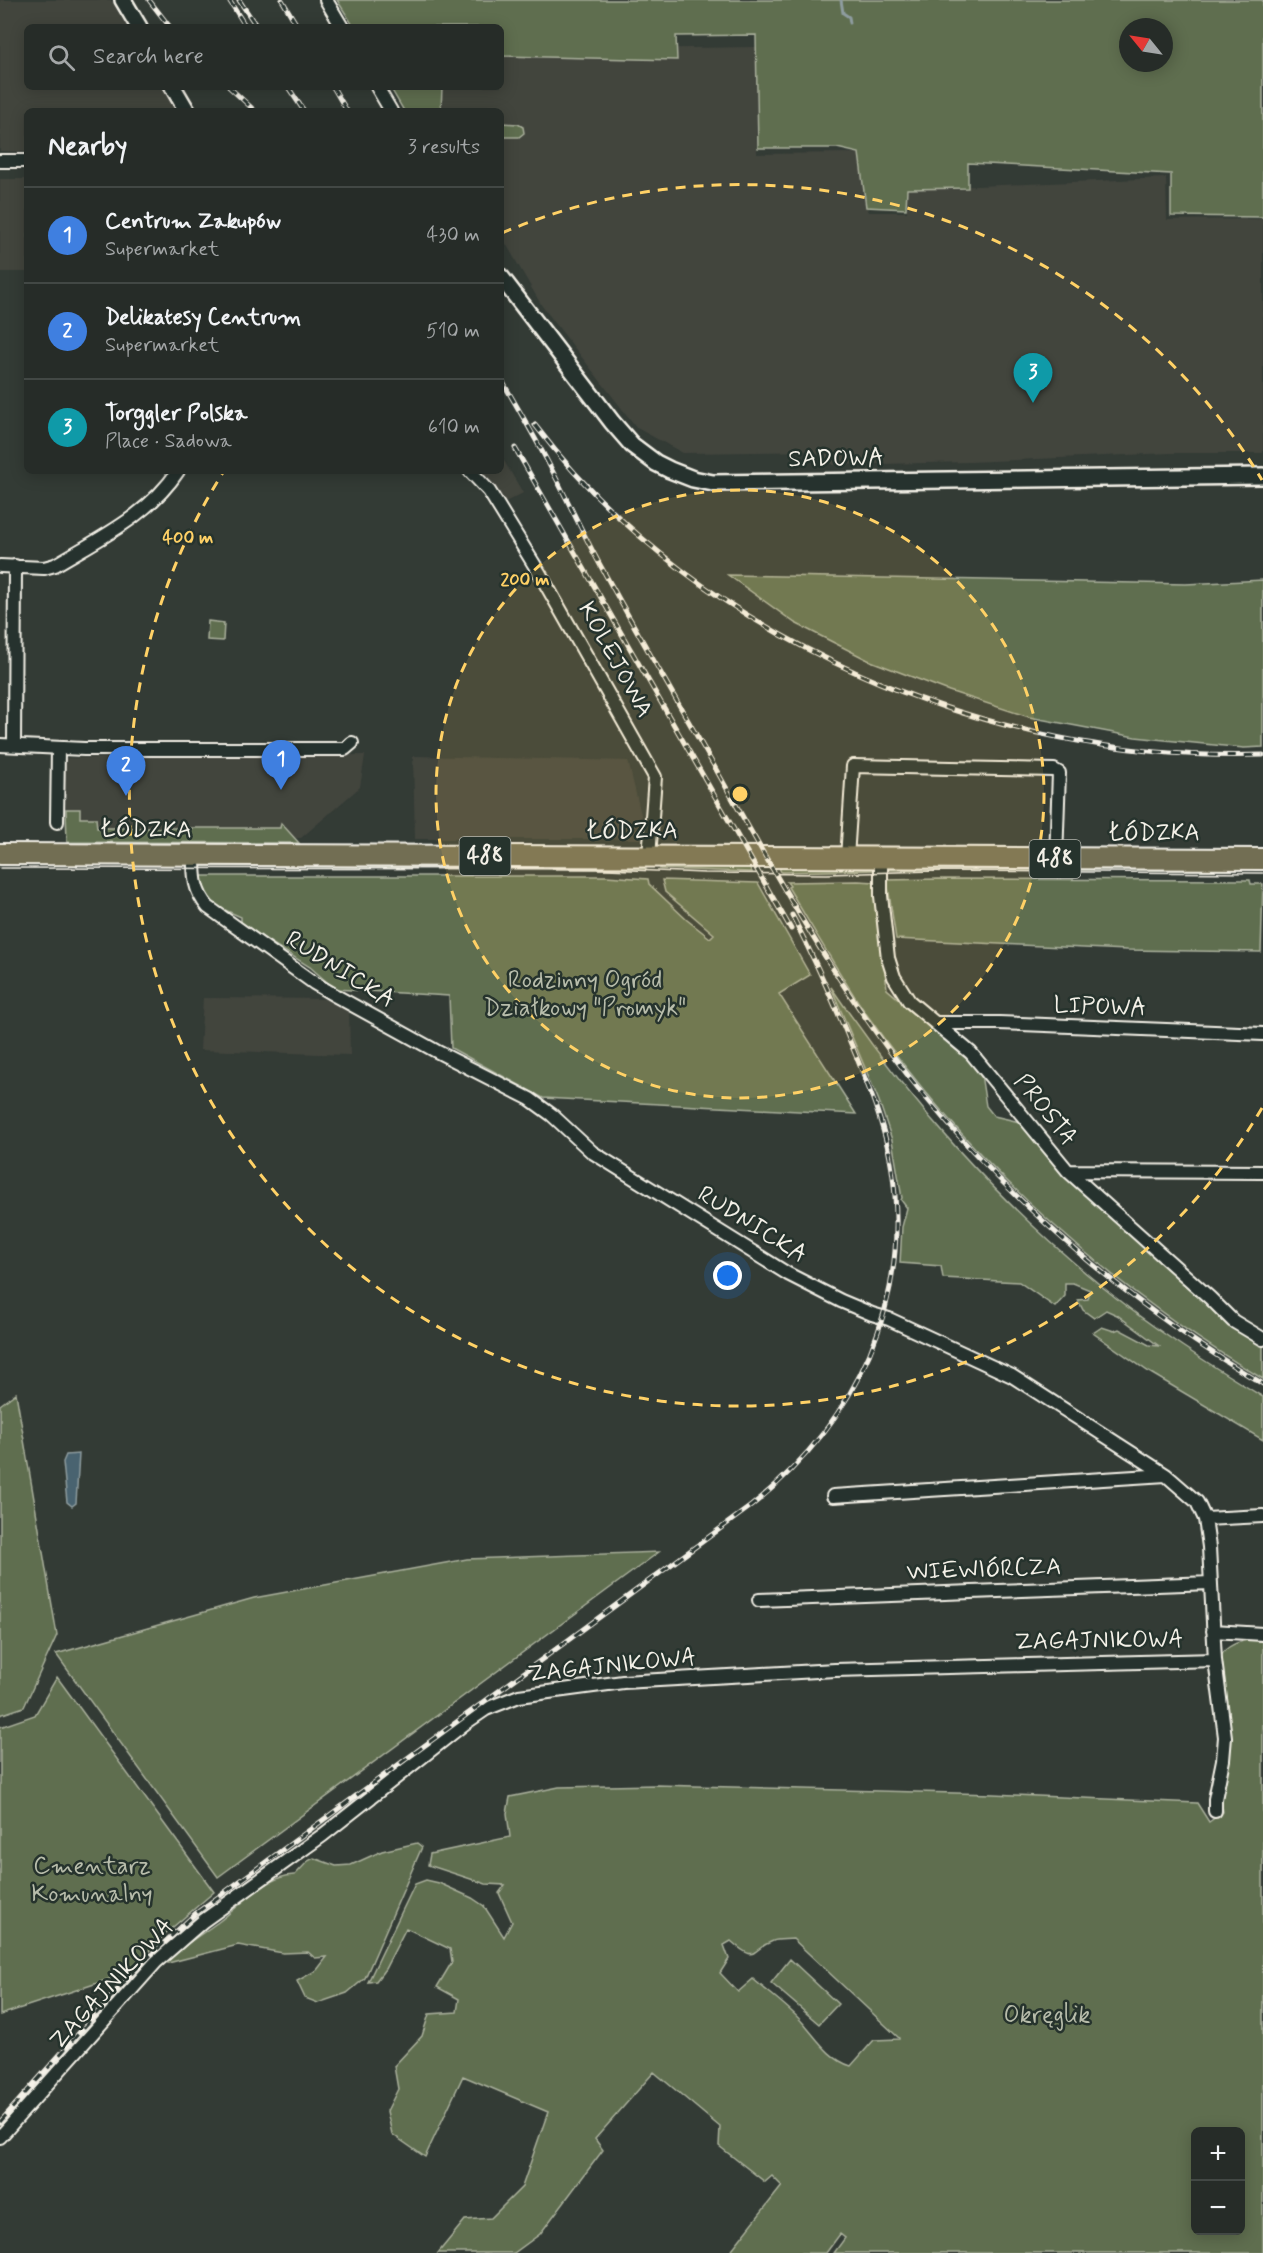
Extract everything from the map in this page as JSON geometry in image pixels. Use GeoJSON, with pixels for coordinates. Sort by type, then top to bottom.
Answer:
{"type":"FeatureCollection","features":[{"type":"Feature","properties":{"kind":"main road","name":"ŁÓDZKA"},"geometry":{"type":"LineString","coordinates":[[0,854],[1263,859]]}},
{"type":"Feature","properties":{"kind":"street"},"geometry":{"type":"LineString","coordinates":[[123,0],[137,24]]}},
{"type":"Feature","properties":{"kind":"street"},"geometry":{"type":"LineString","coordinates":[[326,0],[340,24]]}},
{"type":"Feature","properties":{"kind":"street"},"geometry":{"type":"LineString","coordinates":[[175,90],[185,108]]}},
{"type":"Feature","properties":{"kind":"street"},"geometry":{"type":"LineString","coordinates":[[379,90],[389,108]]}},
{"type":"Feature","properties":{"kind":"street"},"geometry":{"type":"LineString","coordinates":[[0,161],[24,161]]}},
{"type":"Feature","properties":{"kind":"street","name":"SADOWA"},"geometry":{"type":"LineString","coordinates":[[504,281],[628,440],[656,463],[693,479],[714,483],[1263,476]]}},
{"type":"Feature","properties":{"kind":"street"},"geometry":{"type":"LineString","coordinates":[[0,566],[44,568],[55,565],[146,509],[162,494],[176,474]]}},
{"type":"Feature","properties":{"kind":"street","name":"KOLEJOWA"},"geometry":{"type":"LineString","coordinates":[[473,474],[489,491],[540,574],[655,777],[649,856]]}},
{"type":"Feature","properties":{"kind":"street"},"geometry":{"type":"LineString","coordinates":[[14,745],[15,566]]}},
{"type":"Feature","properties":{"kind":"street"},"geometry":{"type":"LineString","coordinates":[[0,745],[165,750],[345,749],[352,743]]}},
{"type":"Feature","properties":{"kind":"street"},"geometry":{"type":"LineString","coordinates":[[57,822],[58,748]]}},
{"type":"Feature","properties":{"kind":"street"},"geometry":{"type":"LineString","coordinates":[[847,858],[853,766],[1054,770],[1059,773],[1056,859]]}},
{"type":"Feature","properties":{"kind":"street","name":"RUDNICKA"},"geometry":{"type":"LineString","coordinates":[[194,856],[195,886],[208,907],[314,983],[436,1051],[530,1099],[552,1115],[592,1152],[788,1274],[841,1301],[889,1319],[996,1367],[1166,1475],[1192,1497],[1205,1519],[1215,1660],[1225,1737],[1215,1811]]}},
{"type":"Feature","properties":{"kind":"street","name":"PROSTA"},"geometry":{"type":"LineString","coordinates":[[881,858],[881,896],[890,968],[909,1001],[971,1053],[1068,1171],[1210,1298],[1233,1322],[1263,1339]]}},
{"type":"Feature","properties":{"kind":"street","name":"LIPOWA"},"geometry":{"type":"LineString","coordinates":[[936,1023],[999,1023],[1263,1034]]}},
{"type":"Feature","properties":{"kind":"street"},"geometry":{"type":"LineString","coordinates":[[1068,1171],[1263,1172]]}},
{"type":"Feature","properties":{"kind":"street"},"geometry":{"type":"LineString","coordinates":[[833,1496],[1166,1475]]}},
{"type":"Feature","properties":{"kind":"street"},"geometry":{"type":"LineString","coordinates":[[1205,1519],[1263,1516]]}},
{"type":"Feature","properties":{"kind":"street","name":"WIEWIÓRCZA"},"geometry":{"type":"LineString","coordinates":[[759,1600],[1211,1583]]}},
{"type":"Feature","properties":{"kind":"street"},"geometry":{"type":"LineString","coordinates":[[1214,1631],[1263,1634]]}},
{"type":"Feature","properties":{"kind":"street","name":"ZAGAJNIKOWA"},"geometry":{"type":"LineString","coordinates":[[0,2137],[156,1962],[176,1943],[323,1835],[464,1724],[497,1704],[543,1691],[623,1682],[847,1670],[1215,1660]]}},
{"type":"Feature","properties":{"kind":"shaded area"},"geometry":{"type":"Polygon","coordinates":[[[0,0],[111,0],[125,24],[24,24],[24,90],[164,90],[175,108],[24,108],[24,152],[0,151],[0,0]]]}},
{"type":"Feature","properties":{"kind":"shaded area"},"geometry":{"type":"Polygon","coordinates":[[[756,47],[757,154],[860,153],[868,212],[907,212],[906,189],[1166,178],[1167,220],[1263,219],[1263,453],[1170,453],[969,462],[833,465],[813,451],[683,453],[637,428],[542,306],[504,240],[504,108],[443,108],[436,90],[504,90],[504,51],[756,47]]]}},
{"type":"Feature","properties":{"kind":"shaded area"},"geometry":{"type":"Polygon","coordinates":[[[0,179],[24,179],[24,272],[0,272],[0,179]]]}},
{"type":"Feature","properties":{"kind":"shaded area"},"geometry":{"type":"Polygon","coordinates":[[[504,461],[523,493],[505,502],[481,474],[504,474],[504,461]]]}},
{"type":"Feature","properties":{"kind":"shaded area"},"geometry":{"type":"Polygon","coordinates":[[[365,755],[360,787],[301,838],[66,837],[65,758],[365,755]]]}},
{"type":"Feature","properties":{"kind":"shaded area"},"geometry":{"type":"Polygon","coordinates":[[[413,756],[628,761],[643,823],[640,839],[415,839],[413,756]]]}},
{"type":"Feature","properties":{"kind":"shaded area"},"geometry":{"type":"Polygon","coordinates":[[[203,998],[330,999],[349,1008],[350,1055],[200,1050],[203,998]]]}},
{"type":"Feature","properties":{"kind":"green space"},"geometry":{"type":"Polygon","coordinates":[[[337,0],[1263,0],[1263,217],[1171,216],[1171,174],[968,163],[968,188],[907,189],[906,209],[866,207],[859,153],[837,148],[758,148],[756,35],[676,36],[677,60],[504,56],[504,24],[352,24],[337,0]]]}},
{"type":"Feature","properties":{"kind":"green space"},"geometry":{"type":"Polygon","coordinates":[[[392,90],[442,90],[441,108],[402,108],[392,90]]]}},
{"type":"Feature","properties":{"kind":"green space"},"geometry":{"type":"Polygon","coordinates":[[[504,123],[518,124],[523,127],[524,133],[519,137],[504,137],[504,123]]]}},
{"type":"Feature","properties":{"kind":"green space"},"geometry":{"type":"Polygon","coordinates":[[[728,575],[1186,584],[1263,580],[1263,747],[1244,748],[1135,737],[1029,717],[949,691],[868,660],[795,623],[728,575]]]}},
{"type":"Feature","properties":{"kind":"green space"},"geometry":{"type":"Polygon","coordinates":[[[208,621],[224,623],[223,641],[207,640],[208,621]]]}},
{"type":"Feature","properties":{"kind":"green space"},"geometry":{"type":"Polygon","coordinates":[[[66,809],[80,809],[80,818],[96,818],[97,828],[280,828],[281,823],[299,843],[67,842],[66,809]]]}},
{"type":"Feature","properties":{"kind":"green space"},"geometry":{"type":"Polygon","coordinates":[[[201,864],[643,865],[646,869],[200,866],[201,864]]]}},
{"type":"Feature","properties":{"kind":"green space"},"geometry":{"type":"Polygon","coordinates":[[[748,865],[752,872],[660,869],[660,866],[748,865]]]}},
{"type":"Feature","properties":{"kind":"green space"},"geometry":{"type":"Polygon","coordinates":[[[778,865],[874,865],[877,870],[781,872],[778,865]]]}},
{"type":"Feature","properties":{"kind":"green space"},"geometry":{"type":"Polygon","coordinates":[[[890,867],[1232,867],[1232,870],[888,870],[890,867]]]}},
{"type":"Feature","properties":{"kind":"green space","name":"Rodzinny Ogród Działkowy \"Promyk\""},"geometry":{"type":"Polygon","coordinates":[[[198,876],[606,876],[648,879],[649,884],[710,938],[714,934],[665,892],[662,880],[758,883],[810,975],[779,994],[856,1114],[543,1098],[451,1048],[449,996],[335,989],[310,967],[241,924],[241,917],[225,910],[222,914],[210,906],[198,876]]]}},
{"type":"Feature","properties":{"kind":"green space"},"geometry":{"type":"Polygon","coordinates":[[[887,880],[1250,880],[1251,884],[1263,884],[1261,952],[1127,950],[896,939],[887,880]]]}},
{"type":"Feature","properties":{"kind":"green space"},"geometry":{"type":"Polygon","coordinates":[[[787,882],[875,882],[887,989],[980,1068],[986,1106],[994,1116],[1024,1123],[1263,1345],[1263,1379],[1150,1304],[1046,1218],[951,1122],[908,1070],[846,984],[787,882]]]}},
{"type":"Feature","properties":{"kind":"green space"},"geometry":{"type":"Polygon","coordinates":[[[831,987],[892,1071],[924,1110],[991,1185],[1027,1221],[1143,1319],[1263,1397],[1263,1440],[1149,1372],[1093,1333],[1102,1327],[1114,1331],[1119,1329],[1149,1345],[1159,1346],[1117,1315],[1106,1310],[1094,1318],[1083,1310],[1078,1300],[1088,1299],[1090,1290],[1073,1283],[1065,1283],[1065,1296],[1055,1307],[1019,1282],[943,1278],[941,1266],[900,1263],[902,1227],[907,1208],[901,1200],[892,1140],[879,1101],[831,987]]]}},
{"type":"Feature","properties":{"kind":"green space"},"geometry":{"type":"Polygon","coordinates":[[[16,1393],[57,1635],[24,1707],[0,1715],[0,1405],[16,1393]]]}},
{"type":"Feature","properties":{"kind":"green space"},"geometry":{"type":"Polygon","coordinates":[[[659,1552],[218,1877],[56,1654],[254,1598],[467,1559],[659,1552]]]}},
{"type":"Feature","properties":{"kind":"green space","name":"Okręglik"},"geometry":{"type":"Polygon","coordinates":[[[1252,1639],[1263,1640],[1263,2253],[834,2253],[845,2238],[840,2234],[826,2253],[729,2253],[782,2186],[772,2176],[765,2182],[719,2146],[720,2127],[654,2072],[595,2139],[603,2150],[540,2234],[514,2253],[438,2253],[465,2220],[491,2218],[522,2187],[548,2112],[463,2076],[425,2157],[392,2134],[387,2111],[398,2089],[394,2066],[422,2036],[429,2014],[457,2012],[459,1999],[437,1987],[452,1962],[450,1949],[406,1928],[385,1969],[376,1981],[368,1982],[415,1884],[426,1880],[439,1883],[472,1898],[484,1906],[504,1937],[512,1922],[499,1893],[505,1885],[486,1884],[428,1865],[430,1854],[510,1837],[507,1813],[510,1797],[559,1787],[656,1785],[993,1794],[1197,1803],[1209,1822],[1223,1812],[1220,1793],[1229,1741],[1221,1656],[1230,1646],[1252,1639]],[[793,1939],[773,1941],[750,1954],[731,1941],[724,1945],[729,1959],[720,1973],[738,1992],[753,1979],[797,2017],[830,2054],[843,2063],[851,2066],[874,2040],[899,2038],[793,1939]]]}},
{"type":"Feature","properties":{"kind":"green space","name":"Cmentarz Komunalny"},"geometry":{"type":"Polygon","coordinates":[[[57,1677],[214,1892],[166,1933],[128,1973],[0,2015],[0,1727],[35,1715],[57,1677]]]}},
{"type":"Feature","properties":{"kind":"green space"},"geometry":{"type":"Polygon","coordinates":[[[417,1843],[422,1847],[365,1978],[347,1993],[318,2003],[305,1998],[297,1981],[317,1970],[327,1957],[315,1958],[308,1952],[283,1953],[238,1945],[168,1963],[167,1959],[254,1893],[274,1880],[295,1875],[314,1858],[336,1866],[351,1865],[382,1851],[417,1843]]]}},
{"type":"Feature","properties":{"kind":"green space"},"geometry":{"type":"Polygon","coordinates":[[[790,1959],[838,2004],[819,2024],[771,1983],[790,1959]]]}},
{"type":"Feature","properties":{"kind":"water"},"geometry":{"type":"Polygon","coordinates":[[[79,1454],[76,1503],[72,1506],[67,1502],[63,1462],[66,1455],[79,1454]]]}},
{"type":"Feature","properties":{"kind":"waterway"},"geometry":{"type":"LineString","coordinates":[[841,0],[843,13],[849,17],[850,23]]}},
{"type":"Feature","properties":{"kind":"tram line"},"geometry":{"type":"LineString","coordinates":[[0,868],[607,869],[827,874],[933,871],[1263,873]]}},
{"type":"Feature","properties":{"kind":"railway"},"geometry":{"type":"LineString","coordinates":[[149,0],[168,24]]}},
{"type":"Feature","properties":{"kind":"railway"},"geometry":{"type":"LineString","coordinates":[[229,0],[244,24]]}},
{"type":"Feature","properties":{"kind":"railway"},"geometry":{"type":"LineString","coordinates":[[239,0],[255,24]]}},
{"type":"Feature","properties":{"kind":"railway"},"geometry":{"type":"LineString","coordinates":[[282,0],[296,24]]}},
{"type":"Feature","properties":{"kind":"railway"},"geometry":{"type":"LineString","coordinates":[[232,90],[252,108]]}},
{"type":"Feature","properties":{"kind":"railway"},"geometry":{"type":"LineString","coordinates":[[290,90],[302,108]]}},
{"type":"Feature","properties":{"kind":"railway"},"geometry":{"type":"LineString","coordinates":[[335,90],[345,108]]}},
{"type":"Feature","properties":{"kind":"railway"},"geometry":{"type":"LineString","coordinates":[[504,384],[542,450],[591,548],[775,873],[820,949],[895,1058],[922,1093],[997,1177],[1080,1254],[1169,1323],[1263,1384]]}},
{"type":"Feature","properties":{"kind":"railway"},"geometry":{"type":"LineString","coordinates":[[535,425],[602,502],[680,569],[767,627],[860,674],[958,711],[1059,738],[1162,752],[1263,755]]}},
{"type":"Feature","properties":{"kind":"railway"},"geometry":{"type":"LineString","coordinates":[[515,448],[791,929]]}},
{"type":"Feature","properties":{"kind":"railway"},"geometry":{"type":"LineString","coordinates":[[0,2122],[135,1970],[195,1914],[751,1506],[788,1473],[821,1436],[848,1397],[869,1354],[885,1310],[894,1263],[896,1214],[891,1163],[880,1120],[865,1079],[832,1000],[792,915]]}},
{"type":"Feature","properties":{"kind":"place","name":"Torggler Polska"},"geometry":{"type":"Point","coordinates":[1033,403]}},
{"type":"Feature","properties":{"kind":"place","name":"Centrum Zakupów"},"geometry":{"type":"Point","coordinates":[281,790]}},
{"type":"Feature","properties":{"kind":"place","name":"Delikatesy Centrum"},"geometry":{"type":"Point","coordinates":[126,796]}}]}
